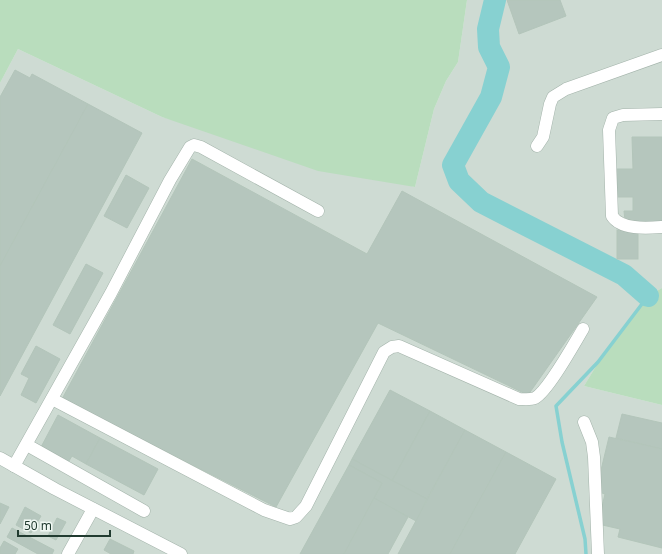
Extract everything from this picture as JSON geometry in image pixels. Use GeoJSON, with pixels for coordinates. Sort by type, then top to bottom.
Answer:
{"type":"FeatureCollection","features":[{"type":"Feature","properties":{"kind":"lane"},"geometry":{"type":"LineString","coordinates":[[537,146],[543,137],[547,113],[553,97],[566,90],[662,55]]}},
{"type":"Feature","properties":{"kind":"lane"},"geometry":{"type":"LineString","coordinates":[[662,114],[623,115],[613,118],[609,130],[612,216],[616,221],[626,225],[662,227]]}},
{"type":"Feature","properties":{"kind":"lane"},"geometry":{"type":"LineString","coordinates":[[14,466],[111,293],[170,180],[191,146],[201,147],[318,211]]}},
{"type":"Feature","properties":{"kind":"lane"},"geometry":{"type":"LineString","coordinates":[[52,399],[264,510],[290,519],[296,517],[306,506],[384,352],[392,347],[399,346],[512,397],[519,399],[533,399],[540,395],[583,329]]}},
{"type":"Feature","properties":{"kind":"lane"},"geometry":{"type":"LineString","coordinates":[[584,422],[592,442],[594,457],[598,554]]}},
{"type":"Feature","properties":{"kind":"lane"},"geometry":{"type":"LineString","coordinates":[[27,445],[144,511]]}},
{"type":"Feature","properties":{"kind":"lane"},"geometry":{"type":"LineString","coordinates":[[0,458],[93,509],[178,553]]}},
{"type":"Feature","properties":{"kind":"lane"},"geometry":{"type":"LineString","coordinates":[[68,554],[93,509]]}},
{"type":"Feature","properties":{"kind":"shaded area"},"geometry":{"type":"Polygon","coordinates":[[[467,0],[662,0],[662,288],[648,296],[607,348],[584,386],[662,405],[662,554],[0,554],[0,83],[18,49],[162,117],[415,187],[434,109],[446,81],[458,62],[467,0]]]}},
{"type":"Feature","properties":{"kind":"green space"},"geometry":{"type":"Polygon","coordinates":[[[0,0],[467,0],[458,62],[446,81],[434,109],[415,187],[318,171],[162,117],[18,49],[0,83],[0,0]]]}},
{"type":"Feature","properties":{"kind":"green space"},"geometry":{"type":"Polygon","coordinates":[[[662,288],[662,405],[584,386],[607,348],[648,296],[662,288]]]}},
{"type":"Feature","properties":{"kind":"building"},"geometry":{"type":"Polygon","coordinates":[[[507,0],[560,0],[566,16],[519,34],[507,0]]]}},
{"type":"Feature","properties":{"kind":"building"},"geometry":{"type":"Polygon","coordinates":[[[15,70],[30,78],[32,74],[88,104],[0,266],[0,97],[15,70]]]}},
{"type":"Feature","properties":{"kind":"building"},"geometry":{"type":"Polygon","coordinates":[[[88,104],[142,133],[0,396],[0,266],[88,104]]]}},
{"type":"Feature","properties":{"kind":"building"},"geometry":{"type":"Polygon","coordinates":[[[632,137],[662,137],[662,222],[625,221],[624,211],[633,211],[633,197],[613,197],[613,169],[633,169],[632,137]]]}},
{"type":"Feature","properties":{"kind":"building"},"geometry":{"type":"Polygon","coordinates":[[[192,159],[367,254],[402,191],[597,297],[528,395],[378,323],[276,507],[62,399],[192,159]]]}},
{"type":"Feature","properties":{"kind":"building"},"geometry":{"type":"Polygon","coordinates":[[[126,175],[149,188],[127,228],[104,216],[126,175]]]}},
{"type":"Feature","properties":{"kind":"building"},"geometry":{"type":"Polygon","coordinates":[[[617,230],[638,230],[638,259],[617,259],[617,230]]]}},
{"type":"Feature","properties":{"kind":"building"},"geometry":{"type":"Polygon","coordinates":[[[86,264],[103,273],[70,334],[53,325],[86,264]]]}},
{"type":"Feature","properties":{"kind":"building"},"geometry":{"type":"Polygon","coordinates":[[[36,346],[60,359],[36,403],[21,395],[29,378],[21,374],[36,346]]]}},
{"type":"Feature","properties":{"kind":"building"},"geometry":{"type":"Polygon","coordinates":[[[390,390],[430,411],[392,481],[352,459],[390,390]]]}},
{"type":"Feature","properties":{"kind":"building"},"geometry":{"type":"Polygon","coordinates":[[[430,411],[465,430],[427,499],[392,481],[430,411]]]}},
{"type":"Feature","properties":{"kind":"building"},"geometry":{"type":"Polygon","coordinates":[[[622,414],[662,423],[662,449],[616,438],[622,414]]]}},
{"type":"Feature","properties":{"kind":"building"},"geometry":{"type":"Polygon","coordinates":[[[58,415],[100,438],[86,464],[72,456],[67,464],[40,449],[58,415]]]}},
{"type":"Feature","properties":{"kind":"building"},"geometry":{"type":"Polygon","coordinates":[[[465,430],[506,452],[450,554],[398,554],[465,430]]]}},
{"type":"Feature","properties":{"kind":"building"},"geometry":{"type":"Polygon","coordinates":[[[609,437],[662,449],[662,548],[618,537],[620,529],[598,524],[605,494],[596,491],[609,437]]]}},
{"type":"Feature","properties":{"kind":"building"},"geometry":{"type":"Polygon","coordinates":[[[100,438],[158,469],[144,495],[86,464],[100,438]]]}},
{"type":"Feature","properties":{"kind":"building"},"geometry":{"type":"Polygon","coordinates":[[[506,452],[556,479],[515,554],[450,554],[506,452]]]}},
{"type":"Feature","properties":{"kind":"building"},"geometry":{"type":"Polygon","coordinates":[[[352,459],[427,499],[416,521],[374,498],[382,483],[349,465],[352,459]]]}},
{"type":"Feature","properties":{"kind":"building"},"geometry":{"type":"Polygon","coordinates":[[[349,465],[382,483],[344,554],[300,554],[349,465]]]}},
{"type":"Feature","properties":{"kind":"building"},"geometry":{"type":"Polygon","coordinates":[[[374,498],[408,517],[388,554],[344,554],[374,498]]]}},
{"type":"Feature","properties":{"kind":"building"},"geometry":{"type":"Polygon","coordinates":[[[0,503],[9,507],[0,524],[0,503]]]}},
{"type":"Feature","properties":{"kind":"building"},"geometry":{"type":"Polygon","coordinates":[[[25,507],[41,516],[31,533],[16,525],[25,507]]]}},
{"type":"Feature","properties":{"kind":"building"},"geometry":{"type":"Polygon","coordinates":[[[57,518],[66,522],[56,540],[48,536],[57,518]]]}},
{"type":"Feature","properties":{"kind":"building"},"geometry":{"type":"Polygon","coordinates":[[[12,528],[54,550],[52,554],[38,554],[7,537],[12,528]]]}},
{"type":"Feature","properties":{"kind":"building"},"geometry":{"type":"Polygon","coordinates":[[[110,539],[134,551],[133,554],[111,554],[104,550],[110,539]]]}},
{"type":"Feature","properties":{"kind":"building"},"geometry":{"type":"Polygon","coordinates":[[[4,541],[18,549],[15,554],[0,554],[0,548],[4,541]]]}},
{"type":"Feature","properties":{"kind":"waterway"},"geometry":{"type":"LineString","coordinates":[[495,0],[488,29],[489,47],[499,67],[491,97],[453,165],[459,181],[481,202],[624,275],[648,296]]}},
{"type":"Feature","properties":{"kind":"waterway"},"geometry":{"type":"LineString","coordinates":[[586,554],[585,539],[562,442],[556,406],[598,362],[648,296]]}}]}
